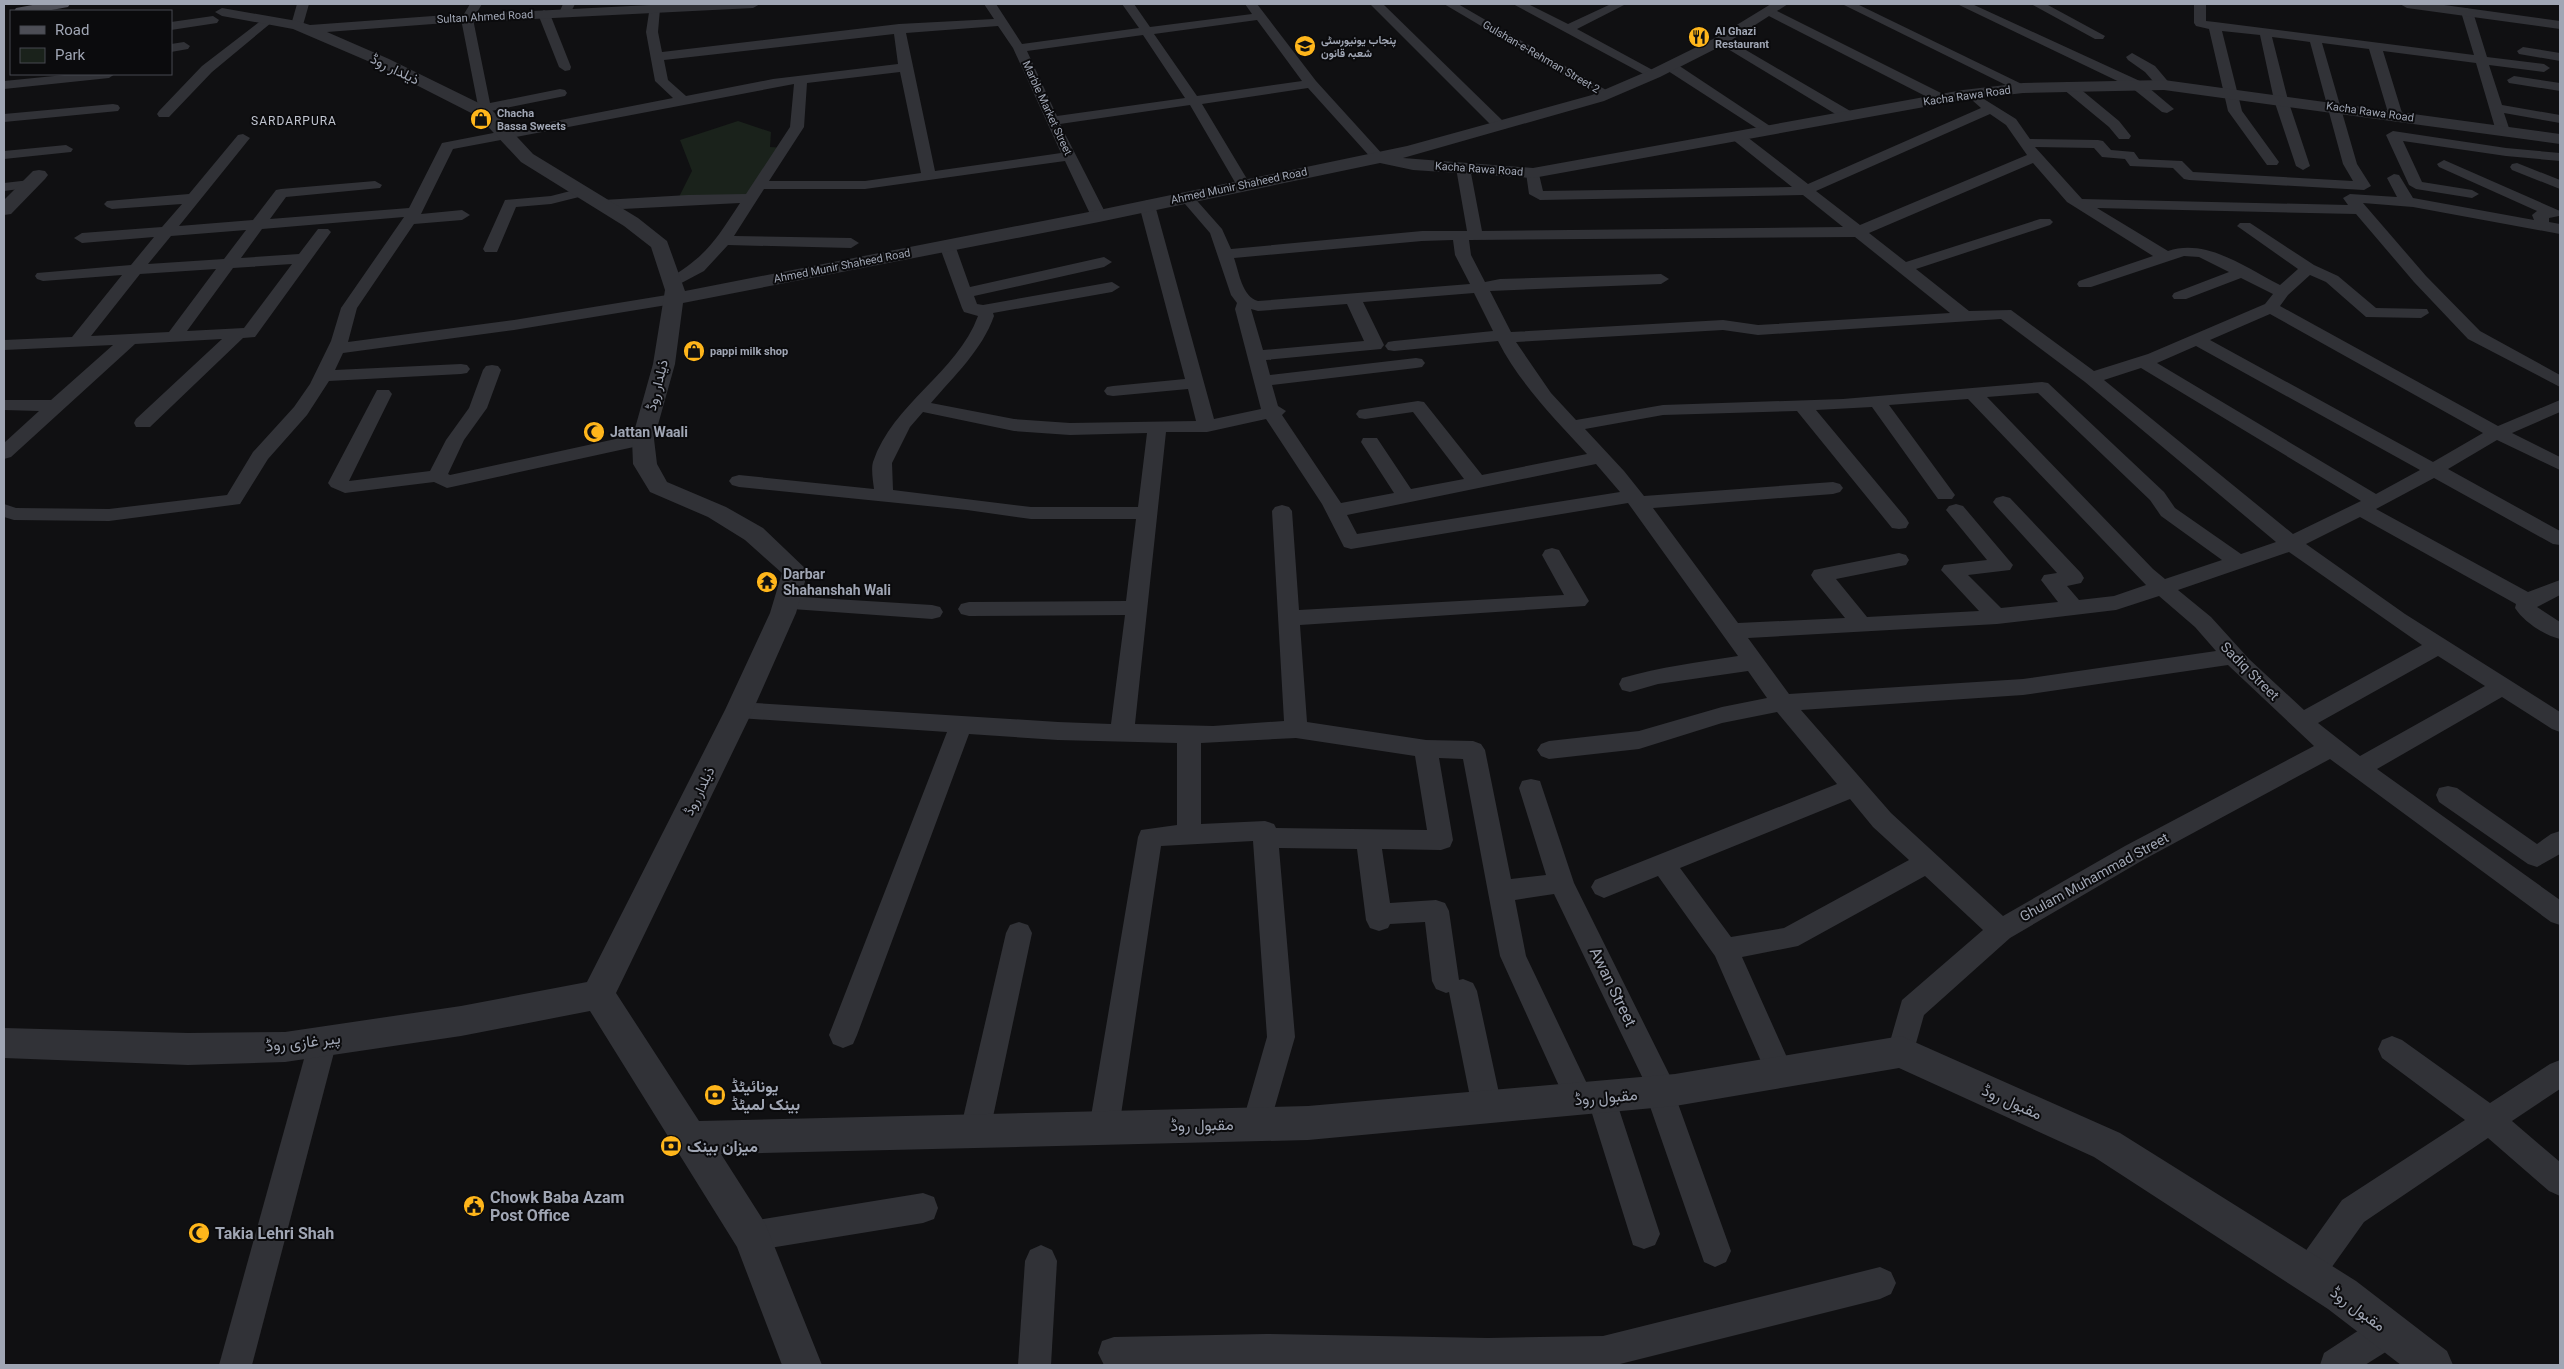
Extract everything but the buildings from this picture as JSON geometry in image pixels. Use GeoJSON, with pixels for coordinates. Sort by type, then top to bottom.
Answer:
{"type":"FeatureCollection","features":[{"type":"Feature","properties":{"kind":"main road"},"geometry":{"type":"LineString","coordinates":[[30,10],[63,4]]}},
{"type":"Feature","properties":{"kind":"street"},"geometry":{"type":"LineString","coordinates":[[476,4],[467,19],[484,111],[558,87],[572,121]]}},
{"type":"Feature","properties":{"kind":"street","name":"Sultan Ahmed Road"},"geometry":{"type":"LineString","coordinates":[[302,19],[467,19],[544,14],[567,9],[654,9],[753,4]]}},
{"type":"Feature","properties":{"kind":"street","name":"Marble Market Street"},"geometry":{"type":"LineString","coordinates":[[990,4],[1020,48],[1052,121],[1099,216]]}},
{"type":"Feature","properties":{"kind":"street"},"geometry":{"type":"LineString","coordinates":[[1128,4],[1194,101],[1243,184]]}},
{"type":"Feature","properties":{"kind":"street"},"geometry":{"type":"LineString","coordinates":[[1251,4],[1312,84],[1378,158]]}},
{"type":"Feature","properties":{"kind":"street"},"geometry":{"type":"LineString","coordinates":[[1376,4],[1500,126]]}},
{"type":"Feature","properties":{"kind":"street","name":"Gulshan-e-Rehman Street 2"},"geometry":{"type":"LineString","coordinates":[[1450,4],[1606,94]]}},
{"type":"Feature","properties":{"kind":"street"},"geometry":{"type":"LineString","coordinates":[[1519,4],[1654,74]]}},
{"type":"Feature","properties":{"kind":"street"},"geometry":{"type":"LineString","coordinates":[[1568,29],[1620,4]]}},
{"type":"Feature","properties":{"kind":"street"},"geometry":{"type":"LineString","coordinates":[[1848,4],[2023,88]]}},
{"type":"Feature","properties":{"kind":"street"},"geometry":{"type":"LineString","coordinates":[[1963,4],[2137,85],[2167,109]]}},
{"type":"Feature","properties":{"kind":"street"},"geometry":{"type":"LineString","coordinates":[[2037,4],[2098,36]]}},
{"type":"Feature","properties":{"kind":"street"},"geometry":{"type":"LineString","coordinates":[[2200,4],[2200,23],[2215,26],[2544,68]]}},
{"type":"Feature","properties":{"kind":"street"},"geometry":{"type":"LineString","coordinates":[[2407,4],[2560,25]]}},
{"type":"Feature","properties":{"kind":"street"},"geometry":{"type":"LineString","coordinates":[[2521,4],[2524,20]]}},
{"type":"Feature","properties":{"kind":"street"},"geometry":{"type":"LineString","coordinates":[[1775,7],[1942,99]]}},
{"type":"Feature","properties":{"kind":"street","name":"Ahmed Munir Shaheed Road"},"geometry":{"type":"LineString","coordinates":[[673,291],[947,245],[1099,216],[1243,184],[1410,151],[1606,94],[1654,74],[1722,40],[1775,7]]}},
{"type":"Feature","properties":{"kind":"street"},"geometry":{"type":"LineString","coordinates":[[654,9],[652,32],[662,81],[684,100]]}},
{"type":"Feature","properties":{"kind":"street"},"geometry":{"type":"LineString","coordinates":[[2467,12],[2503,131]]}},
{"type":"Feature","properties":{"kind":"street"},"geometry":{"type":"LineString","coordinates":[[544,14],[565,67]]}},
{"type":"Feature","properties":{"kind":"street"},"geometry":{"type":"LineString","coordinates":[[172,26],[218,16]]}},
{"type":"Feature","properties":{"kind":"street","name":"ذیلدار روڈ"},"geometry":{"type":"LineString","coordinates":[[218,16],[267,20],[302,19],[383,62],[484,111],[527,158],[631,222],[660,245],[673,291],[664,364],[643,439],[645,464],[658,487],[717,512],[754,534],[796,571],[786,603],[739,710],[598,995]]}},
{"type":"Feature","properties":{"kind":"street"},"geometry":{"type":"LineString","coordinates":[[1020,48],[1261,16]]}},
{"type":"Feature","properties":{"kind":"street"},"geometry":{"type":"LineString","coordinates":[[164,114],[208,69],[267,20]]}},
{"type":"Feature","properties":{"kind":"street"},"geometry":{"type":"LineString","coordinates":[[656,56],[760,42],[899,28],[1002,22]]}},
{"type":"Feature","properties":{"kind":"street"},"geometry":{"type":"LineString","coordinates":[[2215,26],[2235,111],[2272,162]]}},
{"type":"Feature","properties":{"kind":"street"},"geometry":{"type":"LineString","coordinates":[[899,28],[905,67],[929,177]]}},
{"type":"Feature","properties":{"kind":"street"},"geometry":{"type":"LineString","coordinates":[[2265,32],[2281,100],[2303,166]]}},
{"type":"Feature","properties":{"kind":"street"},"geometry":{"type":"LineString","coordinates":[[2026,143],[2098,144],[2107,154],[2129,155],[2135,163],[2178,164],[2189,176],[2364,186],[2350,164],[2315,39]]}},
{"type":"Feature","properties":{"kind":"street"},"geometry":{"type":"LineString","coordinates":[[1722,40],[1847,115]]}},
{"type":"Feature","properties":{"kind":"street"},"geometry":{"type":"LineString","coordinates":[[2477,45],[2496,48]]}},
{"type":"Feature","properties":{"kind":"street"},"geometry":{"type":"LineString","coordinates":[[2375,47],[2396,116]]}},
{"type":"Feature","properties":{"kind":"street"},"geometry":{"type":"LineString","coordinates":[[2514,50],[2560,57]]}},
{"type":"Feature","properties":{"kind":"street"},"geometry":{"type":"LineString","coordinates":[[2132,57],[2150,69],[2164,85]]}},
{"type":"Feature","properties":{"kind":"street"},"geometry":{"type":"LineString","coordinates":[[1670,66],[1769,130]]}},
{"type":"Feature","properties":{"kind":"street"},"geometry":{"type":"LineString","coordinates":[[7,516],[109,515],[233,500],[260,456],[302,411],[324,376],[336,349],[349,308],[412,216],[447,146],[684,100],[800,80],[905,67]]}},
{"type":"Feature","properties":{"kind":"street"},"geometry":{"type":"LineString","coordinates":[[4,85],[99,75]]}},
{"type":"Feature","properties":{"kind":"street"},"geometry":{"type":"LineString","coordinates":[[2487,76],[2560,87]]}},
{"type":"Feature","properties":{"kind":"street"},"geometry":{"type":"LineString","coordinates":[[336,349],[514,325],[673,291],[716,251],[798,127],[800,80]]}},
{"type":"Feature","properties":{"kind":"street"},"geometry":{"type":"LineString","coordinates":[[1052,121],[1312,84]]}},
{"type":"Feature","properties":{"kind":"street","name":"Kacha Rawa Road"},"geometry":{"type":"LineString","coordinates":[[1378,158],[1414,165],[1533,173],[1970,94],[2023,88],[2068,86],[2164,85],[2334,107],[2560,140]]}},
{"type":"Feature","properties":{"kind":"street"},"geometry":{"type":"LineString","coordinates":[[2068,86],[2114,124],[2124,136]]}},
{"type":"Feature","properties":{"kind":"street"},"geometry":{"type":"LineString","coordinates":[[1970,94],[2011,122],[2035,157],[2072,199],[2165,256]]}},
{"type":"Feature","properties":{"kind":"street"},"geometry":{"type":"LineString","coordinates":[[4,118],[113,108]]}},
{"type":"Feature","properties":{"kind":"street"},"geometry":{"type":"LineString","coordinates":[[1533,173],[1536,194],[1540,196],[1805,191],[1992,108]]}},
{"type":"Feature","properties":{"kind":"street"},"geometry":{"type":"LineString","coordinates":[[2496,108],[2560,119]]}},
{"type":"Feature","properties":{"kind":"street"},"geometry":{"type":"LineString","coordinates":[[2472,194],[2416,185],[2392,135],[2506,152],[2560,157]]}},
{"type":"Feature","properties":{"kind":"street"},"geometry":{"type":"LineString","coordinates":[[1737,136],[1965,316]]}},
{"type":"Feature","properties":{"kind":"street"},"geometry":{"type":"LineString","coordinates":[[78,340],[196,198],[243,138]]}},
{"type":"Feature","properties":{"kind":"street"},"geometry":{"type":"LineString","coordinates":[[4,155],[66,150]]}},
{"type":"Feature","properties":{"kind":"street"},"geometry":{"type":"LineString","coordinates":[[759,185],[865,186],[1069,156]]}},
{"type":"Feature","properties":{"kind":"street"},"geometry":{"type":"LineString","coordinates":[[1225,254],[1422,236],[1857,232],[2035,157]]}},
{"type":"Feature","properties":{"kind":"street"},"geometry":{"type":"LineString","coordinates":[[2444,164],[2554,213],[2540,216],[2543,225]]}},
{"type":"Feature","properties":{"kind":"street"},"geometry":{"type":"LineString","coordinates":[[2517,167],[2560,185]]}},
{"type":"Feature","properties":{"kind":"street"},"geometry":{"type":"LineString","coordinates":[[1463,168],[1468,235],[1464,255],[1514,355],[1545,397],[1601,456],[1636,500],[1783,703],[1882,820],[2000,930]]}},
{"type":"Feature","properties":{"kind":"street"},"geometry":{"type":"LineString","coordinates":[[2394,178],[2408,203]]}},
{"type":"Feature","properties":{"kind":"street"},"geometry":{"type":"LineString","coordinates":[[4,187],[35,180]]}},
{"type":"Feature","properties":{"kind":"street"},"geometry":{"type":"LineString","coordinates":[[4,210],[35,180]]}},
{"type":"Feature","properties":{"kind":"street"},"geometry":{"type":"LineString","coordinates":[[174,335],[280,192],[375,185]]}},
{"type":"Feature","properties":{"kind":"street"},"geometry":{"type":"LineString","coordinates":[[492,249],[510,203],[551,200],[582,192]]}},
{"type":"Feature","properties":{"kind":"street"},"geometry":{"type":"LineString","coordinates":[[1186,197],[1217,232],[1239,295],[1246,303],[1258,306],[1480,288],[1500,284],[1662,279]]}},
{"type":"Feature","properties":{"kind":"street"},"geometry":{"type":"LineString","coordinates":[[112,204],[196,198]]}},
{"type":"Feature","properties":{"kind":"street"},"geometry":{"type":"LineString","coordinates":[[603,205],[688,199],[751,198]]}},
{"type":"Feature","properties":{"kind":"street"},"geometry":{"type":"LineString","coordinates":[[2560,229],[2408,203],[2350,198],[2474,335],[2560,382]]}},
{"type":"Feature","properties":{"kind":"street"},"geometry":{"type":"LineString","coordinates":[[2079,203],[2359,210]]}},
{"type":"Feature","properties":{"kind":"street"},"geometry":{"type":"LineString","coordinates":[[1147,205],[1207,426]]}},
{"type":"Feature","properties":{"kind":"street"},"geometry":{"type":"LineString","coordinates":[[82,238],[258,223],[462,215]]}},
{"type":"Feature","properties":{"kind":"street"},"geometry":{"type":"LineString","coordinates":[[1903,268],[2045,222]]}},
{"type":"Feature","properties":{"kind":"street"},"geometry":{"type":"LineString","coordinates":[[2245,226],[2308,268],[2332,279],[2372,313],[2421,313]]}},
{"type":"Feature","properties":{"kind":"street"},"geometry":{"type":"LineString","coordinates":[[4,345],[132,337],[250,333],[323,232]]}},
{"type":"Feature","properties":{"kind":"street"},"geometry":{"type":"LineString","coordinates":[[723,240],[851,243]]}},
{"type":"Feature","properties":{"kind":"street"},"geometry":{"type":"LineString","coordinates":[[947,245],[970,308],[983,310],[1112,287]]}},
{"type":"Feature","properties":{"kind":"street"},"geometry":{"type":"LineString","coordinates":[[2085,284],[2183,250],[2202,252],[2282,292]]}},
{"type":"Feature","properties":{"kind":"street"},"geometry":{"type":"LineString","coordinates":[[43,276],[305,258]]}},
{"type":"Feature","properties":{"kind":"street"},"geometry":{"type":"LineString","coordinates":[[964,293],[1104,262]]}},
{"type":"Feature","properties":{"kind":"street"},"geometry":{"type":"LineString","coordinates":[[2091,378],[2143,362],[2271,308],[2282,292],[2308,268]]}},
{"type":"Feature","properties":{"kind":"street"},"geometry":{"type":"LineString","coordinates":[[2180,296],[2242,272]]}},
{"type":"Feature","properties":{"kind":"street"},"geometry":{"type":"LineString","coordinates":[[1256,356],[1374,345],[1353,298]]}},
{"type":"Feature","properties":{"kind":"street"},"geometry":{"type":"LineString","coordinates":[[1246,303],[1244,309],[1256,356],[1274,412],[1335,511],[1351,542],[1636,500],[1833,488]]}},
{"type":"Feature","properties":{"kind":"street"},"geometry":{"type":"LineString","coordinates":[[2271,308],[2497,433],[2560,464]]}},
{"type":"Feature","properties":{"kind":"street"},"geometry":{"type":"LineString","coordinates":[[884,495],[882,463],[902,425],[967,351],[981,330],[986,316],[983,310]]}},
{"type":"Feature","properties":{"kind":"street"},"geometry":{"type":"LineString","coordinates":[[1394,346],[1504,336],[1723,325],[1758,330],[2005,314],[2091,378],[2291,543],[2397,619],[2560,724]]}},
{"type":"Feature","properties":{"kind":"street"},"geometry":{"type":"LineString","coordinates":[[143,423],[239,333]]}},
{"type":"Feature","properties":{"kind":"street"},"geometry":{"type":"LineString","coordinates":[[4,453],[132,337]]}},
{"type":"Feature","properties":{"kind":"street"},"geometry":{"type":"LineString","coordinates":[[2197,340],[2560,539]]}},
{"type":"Feature","properties":{"kind":"street"},"geometry":{"type":"LineString","coordinates":[[2143,362],[2368,506],[2527,601]]}},
{"type":"Feature","properties":{"kind":"street"},"geometry":{"type":"LineString","coordinates":[[1263,382],[1416,363]]}},
{"type":"Feature","properties":{"kind":"street"},"geometry":{"type":"LineString","coordinates":[[324,376],[461,369]]}},
{"type":"Feature","properties":{"kind":"street"},"geometry":{"type":"LineString","coordinates":[[437,476],[455,440],[478,408],[492,370]]}},
{"type":"Feature","properties":{"kind":"street"},"geometry":{"type":"LineString","coordinates":[[1113,391],[1195,383]]}},
{"type":"Feature","properties":{"kind":"street"},"geometry":{"type":"LineString","coordinates":[[1573,426],[1663,410],[1877,401],[2038,386],[2044,388],[2157,496],[2168,512],[2238,562]]}},
{"type":"Feature","properties":{"kind":"street","name":"Sadiq Street"},"geometry":{"type":"LineString","coordinates":[[1972,392],[2146,574],[2203,622],[2233,656],[2331,748],[2560,914]]}},
{"type":"Feature","properties":{"kind":"street"},"geometry":{"type":"LineString","coordinates":[[383,394],[338,484],[345,487],[437,476],[447,482],[643,439]]}},
{"type":"Feature","properties":{"kind":"street"},"geometry":{"type":"LineString","coordinates":[[1877,401],[1950,503],[2003,565],[1951,570],[1997,617]]}},
{"type":"Feature","properties":{"kind":"street"},"geometry":{"type":"LineString","coordinates":[[4,405],[55,406]]}},
{"type":"Feature","properties":{"kind":"street"},"geometry":{"type":"LineString","coordinates":[[1802,405],[1899,523]]}},
{"type":"Feature","properties":{"kind":"street"},"geometry":{"type":"LineString","coordinates":[[1732,631],[1997,617],[2116,603],[2291,543],[2404,488],[2497,433],[2560,405]]}},
{"type":"Feature","properties":{"kind":"street"},"geometry":{"type":"LineString","coordinates":[[918,406],[1014,425],[1070,429],[1207,426],[1274,412]]}},
{"type":"Feature","properties":{"kind":"street"},"geometry":{"type":"LineString","coordinates":[[1365,414],[1418,406],[1476,482]]}},
{"type":"Feature","properties":{"kind":"street"},"geometry":{"type":"LineString","coordinates":[[1122,733],[1157,426]]}},
{"type":"Feature","properties":{"kind":"street"},"geometry":{"type":"LineString","coordinates":[[1370,442],[1406,496]]}},
{"type":"Feature","properties":{"kind":"street"},"geometry":{"type":"LineString","coordinates":[[1335,511],[1601,456]]}},
{"type":"Feature","properties":{"kind":"street"},"geometry":{"type":"LineString","coordinates":[[739,481],[884,495],[1031,513],[1147,513]]}},
{"type":"Feature","properties":{"kind":"street"},"geometry":{"type":"LineString","coordinates":[[2003,502],[2074,578],[2051,580],[2074,608]]}},
{"type":"Feature","properties":{"kind":"street"},"geometry":{"type":"LineString","coordinates":[[1282,511],[1296,729]]}},
{"type":"Feature","properties":{"kind":"street"},"geometry":{"type":"LineString","coordinates":[[1289,618],[1578,601],[1552,554]]}},
{"type":"Feature","properties":{"kind":"street"},"geometry":{"type":"LineString","coordinates":[[1862,625],[1820,575],[1899,560]]}},
{"type":"Feature","properties":{"kind":"street"},"geometry":{"type":"LineString","coordinates":[[2527,601],[2560,587]]}},
{"type":"Feature","properties":{"kind":"street"},"geometry":{"type":"LineString","coordinates":[[2527,601],[2526,608],[2531,614],[2560,632]]}},
{"type":"Feature","properties":{"kind":"street"},"geometry":{"type":"LineString","coordinates":[[786,603],[932,612]]}},
{"type":"Feature","properties":{"kind":"street"},"geometry":{"type":"LineString","coordinates":[[969,609],[1136,608]]}},
{"type":"Feature","properties":{"kind":"street"},"geometry":{"type":"LineString","coordinates":[[2302,721],[2438,646]]}},
{"type":"Feature","properties":{"kind":"street"},"geometry":{"type":"LineString","coordinates":[[1549,750],[1639,740],[1722,715],[1783,703],[2023,687],[2233,656]]}},
{"type":"Feature","properties":{"kind":"street"},"geometry":{"type":"LineString","coordinates":[[1630,684],[1658,676],[1754,662]]}},
{"type":"Feature","properties":{"kind":"street"},"geometry":{"type":"LineString","coordinates":[[2359,768],[2502,686]]}},
{"type":"Feature","properties":{"kind":"street"},"geometry":{"type":"LineString","coordinates":[[739,710],[961,725],[1122,733],[1189,734],[1296,729],[1426,749],[1473,750],[1513,956],[1590,1098],[1644,1234]]}},
{"type":"Feature","properties":{"kind":"street"},"geometry":{"type":"LineString","coordinates":[[843,1035],[961,725]]}},
{"type":"Feature","properties":{"kind":"street"},"geometry":{"type":"LineString","coordinates":[[1189,734],[1189,834]]}},
{"type":"Feature","properties":{"kind":"street","name":"Ghulam Muhammad Street"},"geometry":{"type":"LineString","coordinates":[[1901,1052],[1912,1009],[2000,930],[2134,853],[2331,748]]}},
{"type":"Feature","properties":{"kind":"street"},"geometry":{"type":"LineString","coordinates":[[1266,838],[1440,840],[1426,749]]}},
{"type":"Feature","properties":{"kind":"street"},"geometry":{"type":"LineString","coordinates":[[1604,887],[1854,787]]}},
{"type":"Feature","properties":{"kind":"street","name":"Awan Street"},"geometry":{"type":"LineString","coordinates":[[1531,788],[1561,883],[1662,1092],[1716,1251]]}},
{"type":"Feature","properties":{"kind":"street"},"geometry":{"type":"LineString","coordinates":[[2448,795],[2537,857],[2560,841]]}},
{"type":"Feature","properties":{"kind":"street"},"geometry":{"type":"LineString","coordinates":[[1104,1128],[1150,837],[1265,831],[1281,1037],[1257,1124]]}},
{"type":"Feature","properties":{"kind":"street"},"geometry":{"type":"LineString","coordinates":[[1368,839],[1379,917],[1436,911],[1487,1107]]}},
{"type":"Feature","properties":{"kind":"street"},"geometry":{"type":"LineString","coordinates":[[1725,949],[1789,938],[1928,862]]}},
{"type":"Feature","properties":{"kind":"street"},"geometry":{"type":"LineString","coordinates":[[1662,863],[1725,949],[1780,1073]]}},
{"type":"Feature","properties":{"kind":"street"},"geometry":{"type":"LineString","coordinates":[[1501,891],[1561,883]]}},
{"type":"Feature","properties":{"kind":"street"},"geometry":{"type":"LineString","coordinates":[[975,1131],[1019,932]]}},
{"type":"Feature","properties":{"kind":"street"},"geometry":{"type":"LineString","coordinates":[[598,995],[752,1236],[802,1365]]}},
{"type":"Feature","properties":{"kind":"street","name":"پیر غازی روڈ"},"geometry":{"type":"LineString","coordinates":[[4,1043],[188,1048],[285,1046],[461,1022],[598,995]]}},
{"type":"Feature","properties":{"kind":"street"},"geometry":{"type":"LineString","coordinates":[[235,1365],[323,1041]]}},
{"type":"Feature","properties":{"kind":"street"},"geometry":{"type":"LineString","coordinates":[[2392,1049],[2489,1120],[2560,1181]]}},
{"type":"Feature","properties":{"kind":"street","name":"مقبول روڈ"},"geometry":{"type":"LineString","coordinates":[[689,1138],[1308,1123],[1662,1092],[1901,1052],[2107,1145],[2342,1295],[2433,1365]]}},
{"type":"Feature","properties":{"kind":"street"},"geometry":{"type":"LineString","coordinates":[[2308,1274],[2353,1211],[2560,1073]]}},
{"type":"Feature","properties":{"kind":"street"},"geometry":{"type":"LineString","coordinates":[[752,1236],[923,1208]]}},
{"type":"Feature","properties":{"kind":"street"},"geometry":{"type":"LineString","coordinates":[[1034,1365],[1041,1261]]}},
{"type":"Feature","properties":{"kind":"street"},"geometry":{"type":"LineString","coordinates":[[1114,1353],[1265,1358],[1488,1360],[1603,1352],[1880,1283]]}},
{"type":"Feature","properties":{"kind":"street"},"geometry":{"type":"LineString","coordinates":[[2336,1365],[2388,1331]]}},
{"type":"Feature","properties":{"kind":"green space"},"geometry":{"type":"Polygon","coordinates":[[[738,121],[771,132],[770,147],[784,148],[751,198],[678,199],[692,171],[680,140],[738,121]]]}},
{"type":"Feature","properties":{"kind":"place","name":"Al Ghazi Restaurant"},"geometry":{"type":"Point","coordinates":[1699,37]}},
{"type":"Feature","properties":{"kind":"place","name":"پنجاب یونیورسٹی شعبہ قانون"},"geometry":{"type":"Point","coordinates":[1305,46]}},
{"type":"Feature","properties":{"kind":"place","name":"Chacha Bassa Sweets"},"geometry":{"type":"Point","coordinates":[481,119]}},
{"type":"Feature","properties":{"kind":"place","name":"pappi milk shop"},"geometry":{"type":"Point","coordinates":[694,351]}},
{"type":"Feature","properties":{"kind":"place","name":"Jattan Waali"},"geometry":{"type":"Point","coordinates":[594,432]}},
{"type":"Feature","properties":{"kind":"place","name":"Darbar Shahanshah Wali"},"geometry":{"type":"Point","coordinates":[767,582]}},
{"type":"Feature","properties":{"kind":"place","name":"یونائیٹڈ بینک لمیٹڈ"},"geometry":{"type":"Point","coordinates":[715,1095]}},
{"type":"Feature","properties":{"kind":"place","name":"میزان بینک"},"geometry":{"type":"Point","coordinates":[671,1146]}},
{"type":"Feature","properties":{"kind":"place","name":"Chowk Baba Azam Post Office"},"geometry":{"type":"Point","coordinates":[474,1206]}},
{"type":"Feature","properties":{"kind":"place","name":"Takia Lehri Shah"},"geometry":{"type":"Point","coordinates":[199,1233]}},
{"type":"Feature","properties":{"kind":"district","name":"SARDARPURA"},"geometry":{"type":"Point","coordinates":[294,121]}}]}
